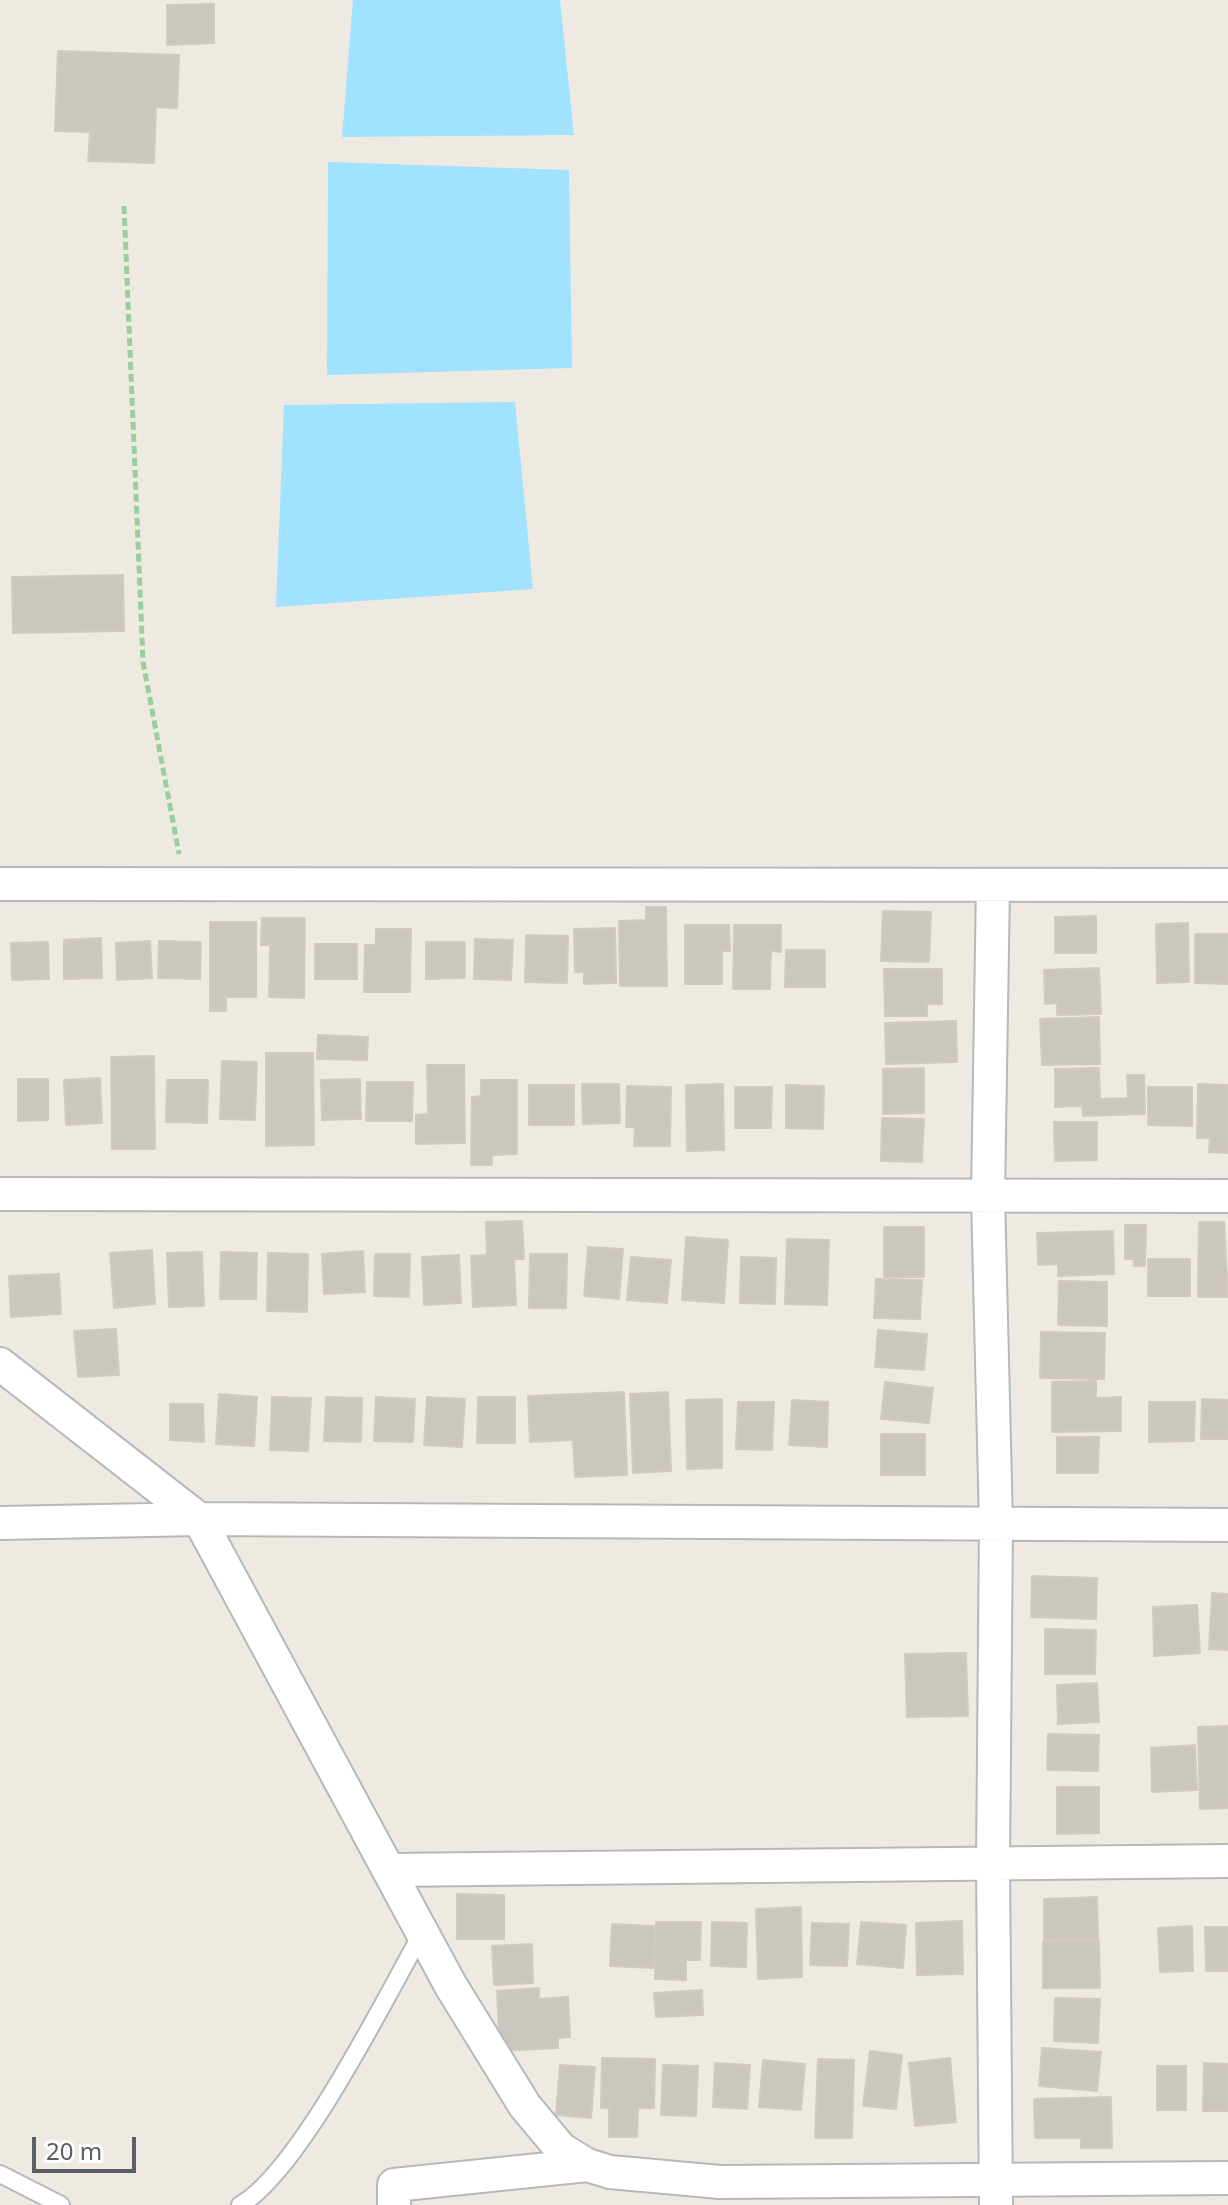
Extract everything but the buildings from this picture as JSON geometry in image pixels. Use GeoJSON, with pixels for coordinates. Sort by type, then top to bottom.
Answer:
{"type":"FeatureCollection","features":[{"type":"Feature","properties":{"kind":"street"},"geometry":{"type":"LineString","coordinates":[[0,884],[1228,885]]}},
{"type":"Feature","properties":{"kind":"street"},"geometry":{"type":"LineString","coordinates":[[993,885],[988,1196],[996,1524],[993,1864],[996,2192]]}},
{"type":"Feature","properties":{"kind":"street"},"geometry":{"type":"LineString","coordinates":[[0,1194],[1228,1196]]}},
{"type":"Feature","properties":{"kind":"street"},"geometry":{"type":"LineString","coordinates":[[0,1364],[199,1519],[422,1933],[525,2106],[561,2149],[587,2165]]}},
{"type":"Feature","properties":{"kind":"street"},"geometry":{"type":"LineString","coordinates":[[0,1523],[199,1519],[1228,1525]]}},
{"type":"Feature","properties":{"kind":"street"},"geometry":{"type":"LineString","coordinates":[[389,1870],[1228,1861]]}},
{"type":"Feature","properties":{"kind":"street"},"geometry":{"type":"LineString","coordinates":[[394,2205],[394,2185],[587,2165],[660,2178],[719,2193],[996,2192],[1228,2178]]}},
{"type":"Feature","properties":{"kind":"lane"},"geometry":{"type":"LineString","coordinates":[[240,2205],[296,2146],[422,1933]]}},
{"type":"Feature","properties":{"kind":"lane"},"geometry":{"type":"LineString","coordinates":[[0,2174],[61,2205]]}},
{"type":"Feature","properties":{"kind":"path"},"geometry":{"type":"LineString","coordinates":[[124,206],[143,662],[185,883]]}},
{"type":"Feature","properties":{"kind":"water"},"geometry":{"type":"Polygon","coordinates":[[[353,0],[560,0],[574,135],[342,137],[353,0]]]}},
{"type":"Feature","properties":{"kind":"water"},"geometry":{"type":"Polygon","coordinates":[[[328,162],[569,170],[572,368],[327,375],[328,162]]]}},
{"type":"Feature","properties":{"kind":"water"},"geometry":{"type":"Polygon","coordinates":[[[515,402],[533,589],[276,607],[284,405],[515,402]]]}}]}
